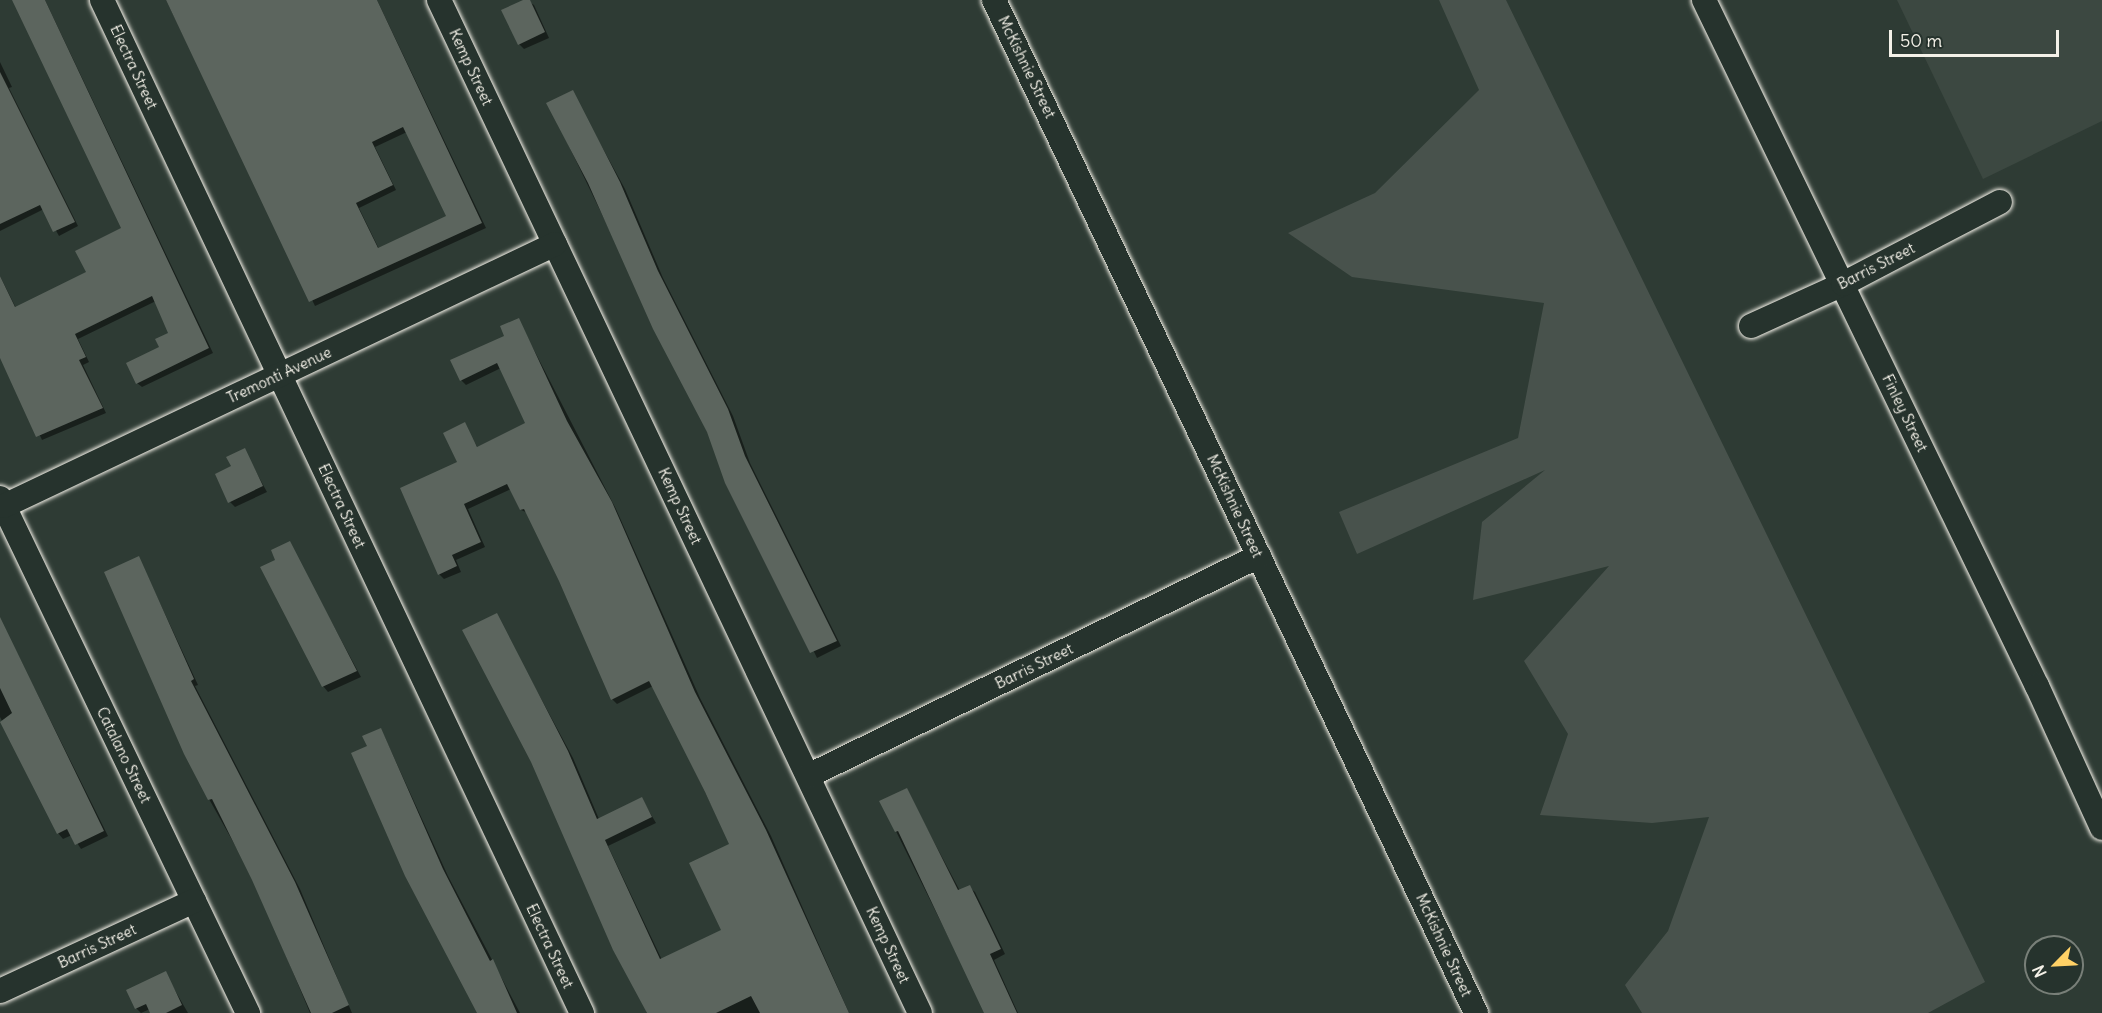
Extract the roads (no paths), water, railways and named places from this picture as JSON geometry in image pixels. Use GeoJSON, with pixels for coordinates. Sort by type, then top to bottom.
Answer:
{"type":"FeatureCollection","features":[{"type":"Feature","properties":{"kind":"street","name":"Electra Street"},"geometry":{"type":"LineString","coordinates":[[102,0],[582,1013]]}},
{"type":"Feature","properties":{"kind":"street","name":"Kemp Street"},"geometry":{"type":"LineString","coordinates":[[440,0],[920,1013]]}},
{"type":"Feature","properties":{"kind":"street","name":"McKishnie Street"},"geometry":{"type":"LineString","coordinates":[[994,0],[1476,1013]]}},
{"type":"Feature","properties":{"kind":"street","name":"Finley Street"},"geometry":{"type":"LineString","coordinates":[[1704,0],[1843,284],[2102,828]]}},
{"type":"Feature","properties":{"kind":"street","name":"Barris Street"},"geometry":{"type":"LineString","coordinates":[[1751,326],[1843,284],[2000,202]]}},
{"type":"Feature","properties":{"kind":"street","name":"Tremonti Avenue"},"geometry":{"type":"LineString","coordinates":[[2,502],[280,375],[555,244]]}},
{"type":"Feature","properties":{"kind":"street","name":"Catalano Street"},"geometry":{"type":"LineString","coordinates":[[2,502],[248,1013]]}},
{"type":"Feature","properties":{"kind":"street","name":"Barris Street"},"geometry":{"type":"LineString","coordinates":[[808,776],[1259,556]]}},
{"type":"Feature","properties":{"kind":"street","name":"Barris Street"},"geometry":{"type":"LineString","coordinates":[[0,991],[194,901]]}}]}
